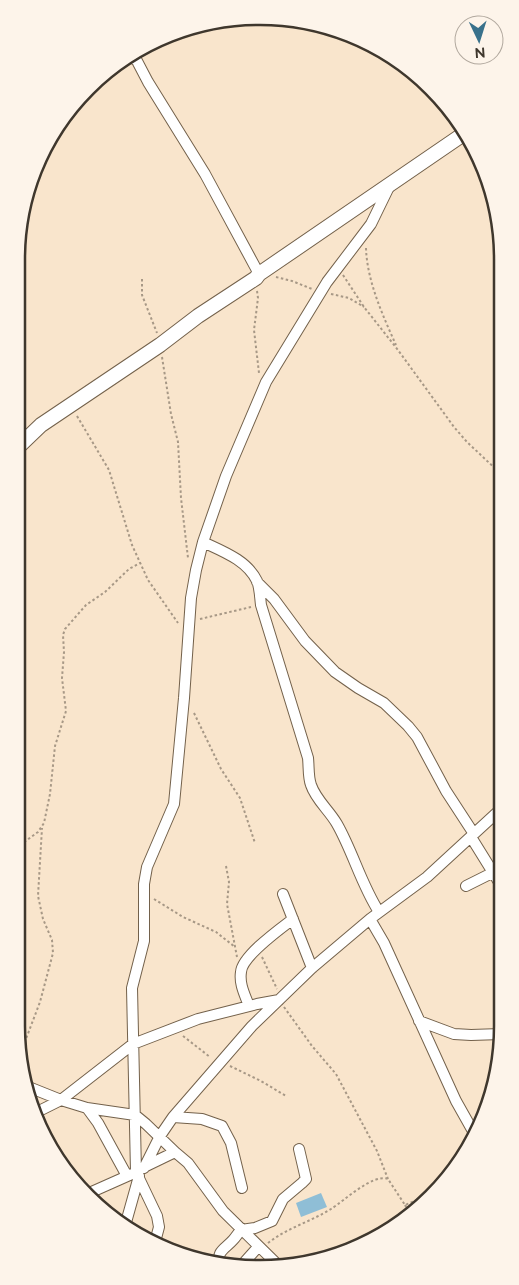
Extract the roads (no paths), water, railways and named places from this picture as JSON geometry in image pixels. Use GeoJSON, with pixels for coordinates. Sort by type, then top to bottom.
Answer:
{"type":"FeatureCollection","features":[{"type":"Feature","properties":{"kind":"street"},"geometry":{"type":"LineString","coordinates":[[137,60],[152,90],[205,174],[258,276]]}},
{"type":"Feature","properties":{"kind":"street"},"geometry":{"type":"LineString","coordinates":[[25,440],[41,425],[160,345],[198,316],[459,136]]}},
{"type":"Feature","properties":{"kind":"street"},"geometry":{"type":"LineString","coordinates":[[127,1218],[137,1173],[132,988],[144,940],[144,891],[147,867],[174,804],[191,598],[203,542],[226,476],[266,382],[321,292],[367,230],[392,182]]}},
{"type":"Feature","properties":{"kind":"street"},"geometry":{"type":"LineString","coordinates":[[203,542],[241,562],[274,599],[305,641],[335,672],[384,703],[417,737],[446,792],[494,872],[466,886]]}},
{"type":"Feature","properties":{"kind":"street"},"geometry":{"type":"LineString","coordinates":[[257,582],[261,605],[308,758],[311,787],[338,826],[378,912]]}},
{"type":"Feature","properties":{"kind":"street"},"geometry":{"type":"LineString","coordinates":[[137,1173],[173,1117],[252,1026],[312,968],[378,912],[427,877],[494,815]]}},
{"type":"Feature","properties":{"kind":"street"},"geometry":{"type":"LineString","coordinates":[[283,894],[312,968]]}},
{"type":"Feature","properties":{"kind":"street"},"geometry":{"type":"LineString","coordinates":[[249,1006],[242,986],[240,972],[242,965],[257,949],[293,919]]}},
{"type":"Feature","properties":{"kind":"street"},"geometry":{"type":"LineString","coordinates":[[370,919],[384,943],[456,1101],[471,1127]]}},
{"type":"Feature","properties":{"kind":"street"},"geometry":{"type":"LineString","coordinates":[[41,1110],[60,1100],[133,1044],[173,1027],[198,1019],[280,1000]]}},
{"type":"Feature","properties":{"kind":"street"},"geometry":{"type":"LineString","coordinates":[[419,1021],[454,1034],[493,1034]]}},
{"type":"Feature","properties":{"kind":"street"},"geometry":{"type":"LineString","coordinates":[[34,1089],[87,1108],[135,1115],[188,1163],[222,1211],[272,1259]]}},
{"type":"Feature","properties":{"kind":"street"},"geometry":{"type":"LineString","coordinates":[[87,1108],[137,1173],[157,1216],[159,1226],[156,1236]]}},
{"type":"Feature","properties":{"kind":"street"},"geometry":{"type":"LineString","coordinates":[[173,1117],[202,1119],[222,1126],[230,1143],[242,1188]]}},
{"type":"Feature","properties":{"kind":"street"},"geometry":{"type":"LineString","coordinates":[[219,1256],[220,1252],[233,1241],[241,1230],[255,1228],[272,1221],[282,1199],[306,1179],[299,1149]]}},
{"type":"Feature","properties":{"kind":"street"},"geometry":{"type":"LineString","coordinates":[[94,1191],[137,1173],[175,1152]]}},
{"type":"Feature","properties":{"kind":"street"},"geometry":{"type":"LineString","coordinates":[[248,1259],[259,1248]]}}]}
